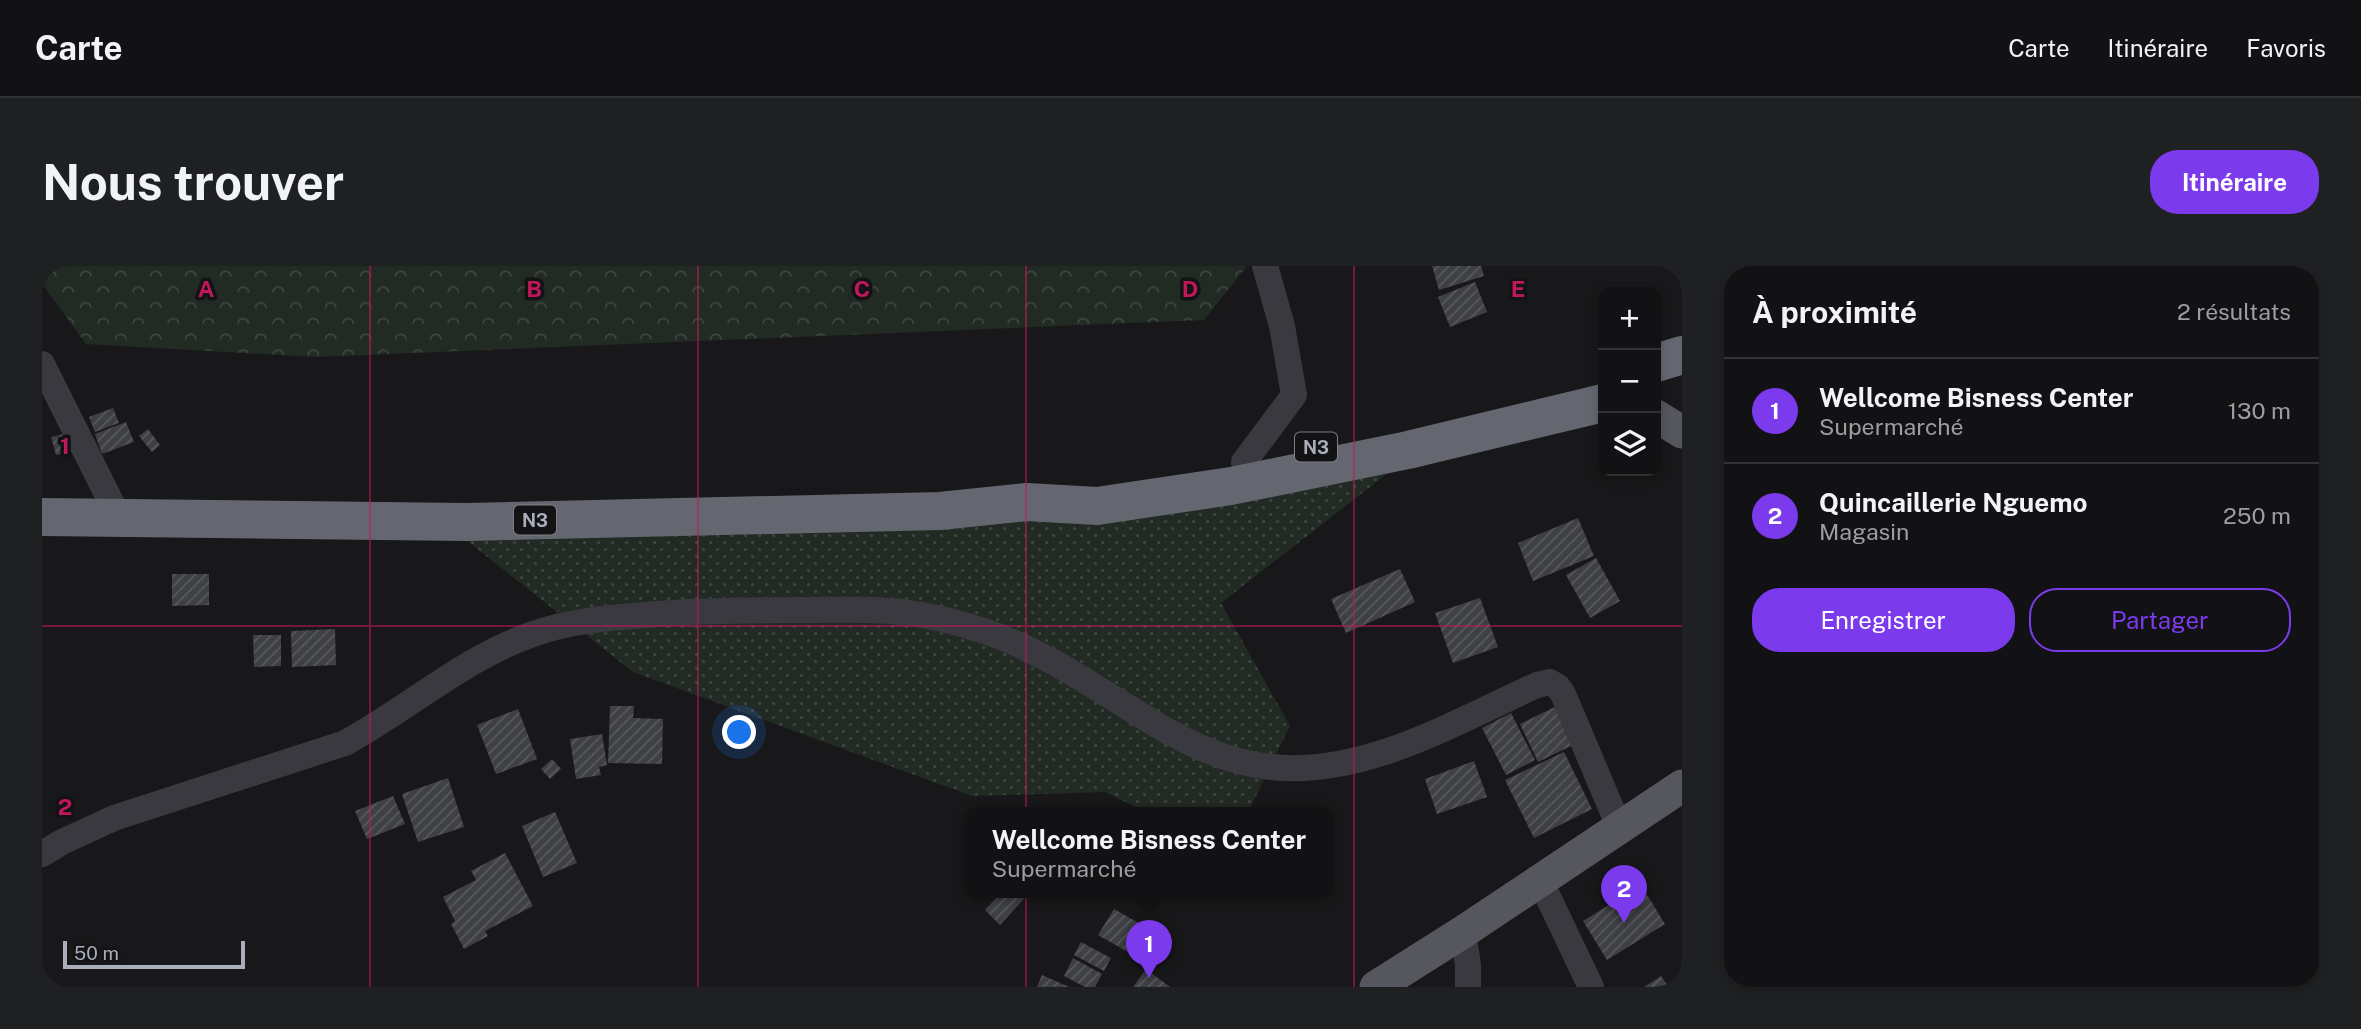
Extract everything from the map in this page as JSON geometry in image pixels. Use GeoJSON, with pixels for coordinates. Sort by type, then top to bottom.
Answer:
{"type":"FeatureCollection","features":[{"type":"Feature","properties":{"kind":"highway"},"geometry":{"type":"LineString","coordinates":[[1661,361],[1682,355]]}},
{"type":"Feature","properties":{"kind":"highway","name":"N3"},"geometry":{"type":"LineString","coordinates":[[42,517],[466,522],[940,511],[1027,502],[1095,484],[1244,461],[1401,430],[1598,381]]}},
{"type":"Feature","properties":{"kind":"highway"},"geometry":{"type":"LineString","coordinates":[[1661,387],[1682,381]]}},
{"type":"Feature","properties":{"kind":"highway","name":"N3"},"geometry":{"type":"LineString","coordinates":[[1027,502],[1097,506],[1231,486],[1408,450],[1598,404]]}},
{"type":"Feature","properties":{"kind":"main road"},"geometry":{"type":"LineString","coordinates":[[1661,419],[1682,432]]}},
{"type":"Feature","properties":{"kind":"main road"},"geometry":{"type":"LineString","coordinates":[[1376,987],[1464,932],[1682,786]]}},
{"type":"Feature","properties":{"kind":"street"},"geometry":{"type":"LineString","coordinates":[[1244,461],[1294,395],[1282,326],[1265,266]]}},
{"type":"Feature","properties":{"kind":"street"},"geometry":{"type":"LineString","coordinates":[[42,364],[119,518]]}},
{"type":"Feature","properties":{"kind":"street"},"geometry":{"type":"LineString","coordinates":[[42,854],[114,818],[345,743],[378,725],[470,662],[531,635],[570,623],[725,609],[881,610],[911,613],[982,630],[1034,652],[1195,746],[1228,758],[1271,767],[1334,764],[1390,751],[1537,685],[1550,682],[1563,694],[1620,829]]}},
{"type":"Feature","properties":{"kind":"street"},"geometry":{"type":"LineString","coordinates":[[1540,880],[1591,987]]}},
{"type":"Feature","properties":{"kind":"street"},"geometry":{"type":"LineString","coordinates":[[1464,932],[1468,987]]}},
{"type":"Feature","properties":{"kind":"green space"},"geometry":{"type":"Polygon","coordinates":[[[42,266],[1247,266],[1204,320],[315,357],[86,344],[42,284],[42,266]]]}},
{"type":"Feature","properties":{"kind":"green space"},"geometry":{"type":"Polygon","coordinates":[[[1411,455],[1221,603],[1290,726],[1250,807],[1136,807],[1105,792],[972,796],[633,672],[442,521],[1232,482],[1411,455]]]}},
{"type":"Feature","properties":{"kind":"building"},"geometry":{"type":"Polygon","coordinates":[[[1432,266],[1481,266],[1484,276],[1439,290],[1432,266]]]}},
{"type":"Feature","properties":{"kind":"building"},"geometry":{"type":"Polygon","coordinates":[[[1475,282],[1487,312],[1450,327],[1438,297],[1475,282]]]}},
{"type":"Feature","properties":{"kind":"building"},"geometry":{"type":"Polygon","coordinates":[[[113,408],[119,423],[95,432],[89,417],[113,408]]]}},
{"type":"Feature","properties":{"kind":"building"},"geometry":{"type":"Polygon","coordinates":[[[126,422],[134,442],[102,454],[95,434],[126,422]]]}},
{"type":"Feature","properties":{"kind":"building"},"geometry":{"type":"Polygon","coordinates":[[[148,429],[160,445],[152,452],[139,436],[148,429]]]}},
{"type":"Feature","properties":{"kind":"building"},"geometry":{"type":"Polygon","coordinates":[[[76,431],[80,449],[56,455],[51,437],[76,431]]]}},
{"type":"Feature","properties":{"kind":"building"},"geometry":{"type":"Polygon","coordinates":[[[1578,518],[1594,556],[1533,581],[1518,543],[1578,518]]]}},
{"type":"Feature","properties":{"kind":"building"},"geometry":{"type":"Polygon","coordinates":[[[1596,558],[1620,601],[1590,618],[1566,575],[1596,558]]]}},
{"type":"Feature","properties":{"kind":"building"},"geometry":{"type":"Polygon","coordinates":[[[1400,569],[1415,602],[1346,633],[1331,599],[1400,569]]]}},
{"type":"Feature","properties":{"kind":"building"},"geometry":{"type":"Polygon","coordinates":[[[172,574],[209,574],[209,605],[172,606],[172,574]]]}},
{"type":"Feature","properties":{"kind":"building"},"geometry":{"type":"Polygon","coordinates":[[[1480,598],[1498,647],[1453,663],[1435,613],[1480,598]]]}},
{"type":"Feature","properties":{"kind":"building"},"geometry":{"type":"Polygon","coordinates":[[[335,629],[336,665],[292,667],[291,631],[335,629]]]}},
{"type":"Feature","properties":{"kind":"building"},"geometry":{"type":"Polygon","coordinates":[[[253,635],[281,635],[281,666],[254,667],[253,635]]]}},
{"type":"Feature","properties":{"kind":"building"},"geometry":{"type":"Polygon","coordinates":[[[1563,703],[1581,741],[1538,762],[1520,724],[1563,703]]]}},
{"type":"Feature","properties":{"kind":"building"},"geometry":{"type":"Polygon","coordinates":[[[610,706],[634,706],[633,718],[663,719],[662,764],[608,763],[610,706]]]}},
{"type":"Feature","properties":{"kind":"building"},"geometry":{"type":"Polygon","coordinates":[[[518,709],[537,759],[496,774],[477,725],[518,709]]]}},
{"type":"Feature","properties":{"kind":"building"},"geometry":{"type":"Polygon","coordinates":[[[1511,713],[1535,760],[1506,775],[1482,728],[1511,713]]]}},
{"type":"Feature","properties":{"kind":"building"},"geometry":{"type":"Polygon","coordinates":[[[602,734],[607,765],[599,767],[601,775],[576,779],[570,739],[602,734]]]}},
{"type":"Feature","properties":{"kind":"building"},"geometry":{"type":"Polygon","coordinates":[[[1564,752],[1592,809],[1534,838],[1505,780],[1564,752]]]}},
{"type":"Feature","properties":{"kind":"building"},"geometry":{"type":"Polygon","coordinates":[[[552,759],[561,769],[550,779],[541,769],[552,759]]]}},
{"type":"Feature","properties":{"kind":"building"},"geometry":{"type":"Polygon","coordinates":[[[1474,761],[1487,797],[1437,814],[1425,779],[1474,761]]]}},
{"type":"Feature","properties":{"kind":"building"},"geometry":{"type":"Polygon","coordinates":[[[448,778],[464,827],[418,842],[402,794],[448,778]]]}},
{"type":"Feature","properties":{"kind":"building"},"geometry":{"type":"Polygon","coordinates":[[[393,796],[405,824],[367,839],[355,811],[393,796]]]}},
{"type":"Feature","properties":{"kind":"building"},"geometry":{"type":"Polygon","coordinates":[[[555,812],[577,863],[543,877],[522,826],[555,812]]]}},
{"type":"Feature","properties":{"kind":"building"},"geometry":{"type":"Polygon","coordinates":[[[505,853],[533,906],[485,931],[488,936],[464,949],[451,924],[455,921],[443,897],[476,880],[471,871],[505,853]]]}},
{"type":"Feature","properties":{"kind":"building"},"geometry":{"type":"Polygon","coordinates":[[[1641,885],[1665,924],[1607,960],[1583,921],[1641,885]]]}},
{"type":"Feature","properties":{"kind":"building"},"geometry":{"type":"Polygon","coordinates":[[[996,898],[1025,898],[1000,925],[985,910],[996,898]]]}},
{"type":"Feature","properties":{"kind":"building"},"geometry":{"type":"Polygon","coordinates":[[[1114,909],[1144,926],[1128,952],[1098,935],[1114,909]]]}},
{"type":"Feature","properties":{"kind":"building"},"geometry":{"type":"Polygon","coordinates":[[[1081,942],[1111,958],[1104,971],[1074,955],[1081,942]]]}},
{"type":"Feature","properties":{"kind":"building"},"geometry":{"type":"Polygon","coordinates":[[[1073,958],[1102,974],[1095,987],[1085,987],[1064,976],[1073,958]]]}},
{"type":"Feature","properties":{"kind":"building"},"geometry":{"type":"Polygon","coordinates":[[[1146,969],[1170,987],[1133,987],[1146,969]]]}},
{"type":"Feature","properties":{"kind":"building"},"geometry":{"type":"Polygon","coordinates":[[[1042,975],[1069,987],[1037,987],[1042,975]]]}},
{"type":"Feature","properties":{"kind":"building"},"geometry":{"type":"Polygon","coordinates":[[[1661,976],[1669,987],[1644,987],[1661,976]]]}},
{"type":"Feature","properties":{"kind":"place","name":"Quincaillerie Nguemo"},"geometry":{"type":"Point","coordinates":[1624,923]}},
{"type":"Feature","properties":{"kind":"place","name":"Wellcome Bisness Center"},"geometry":{"type":"Point","coordinates":[1149,978]}}]}
